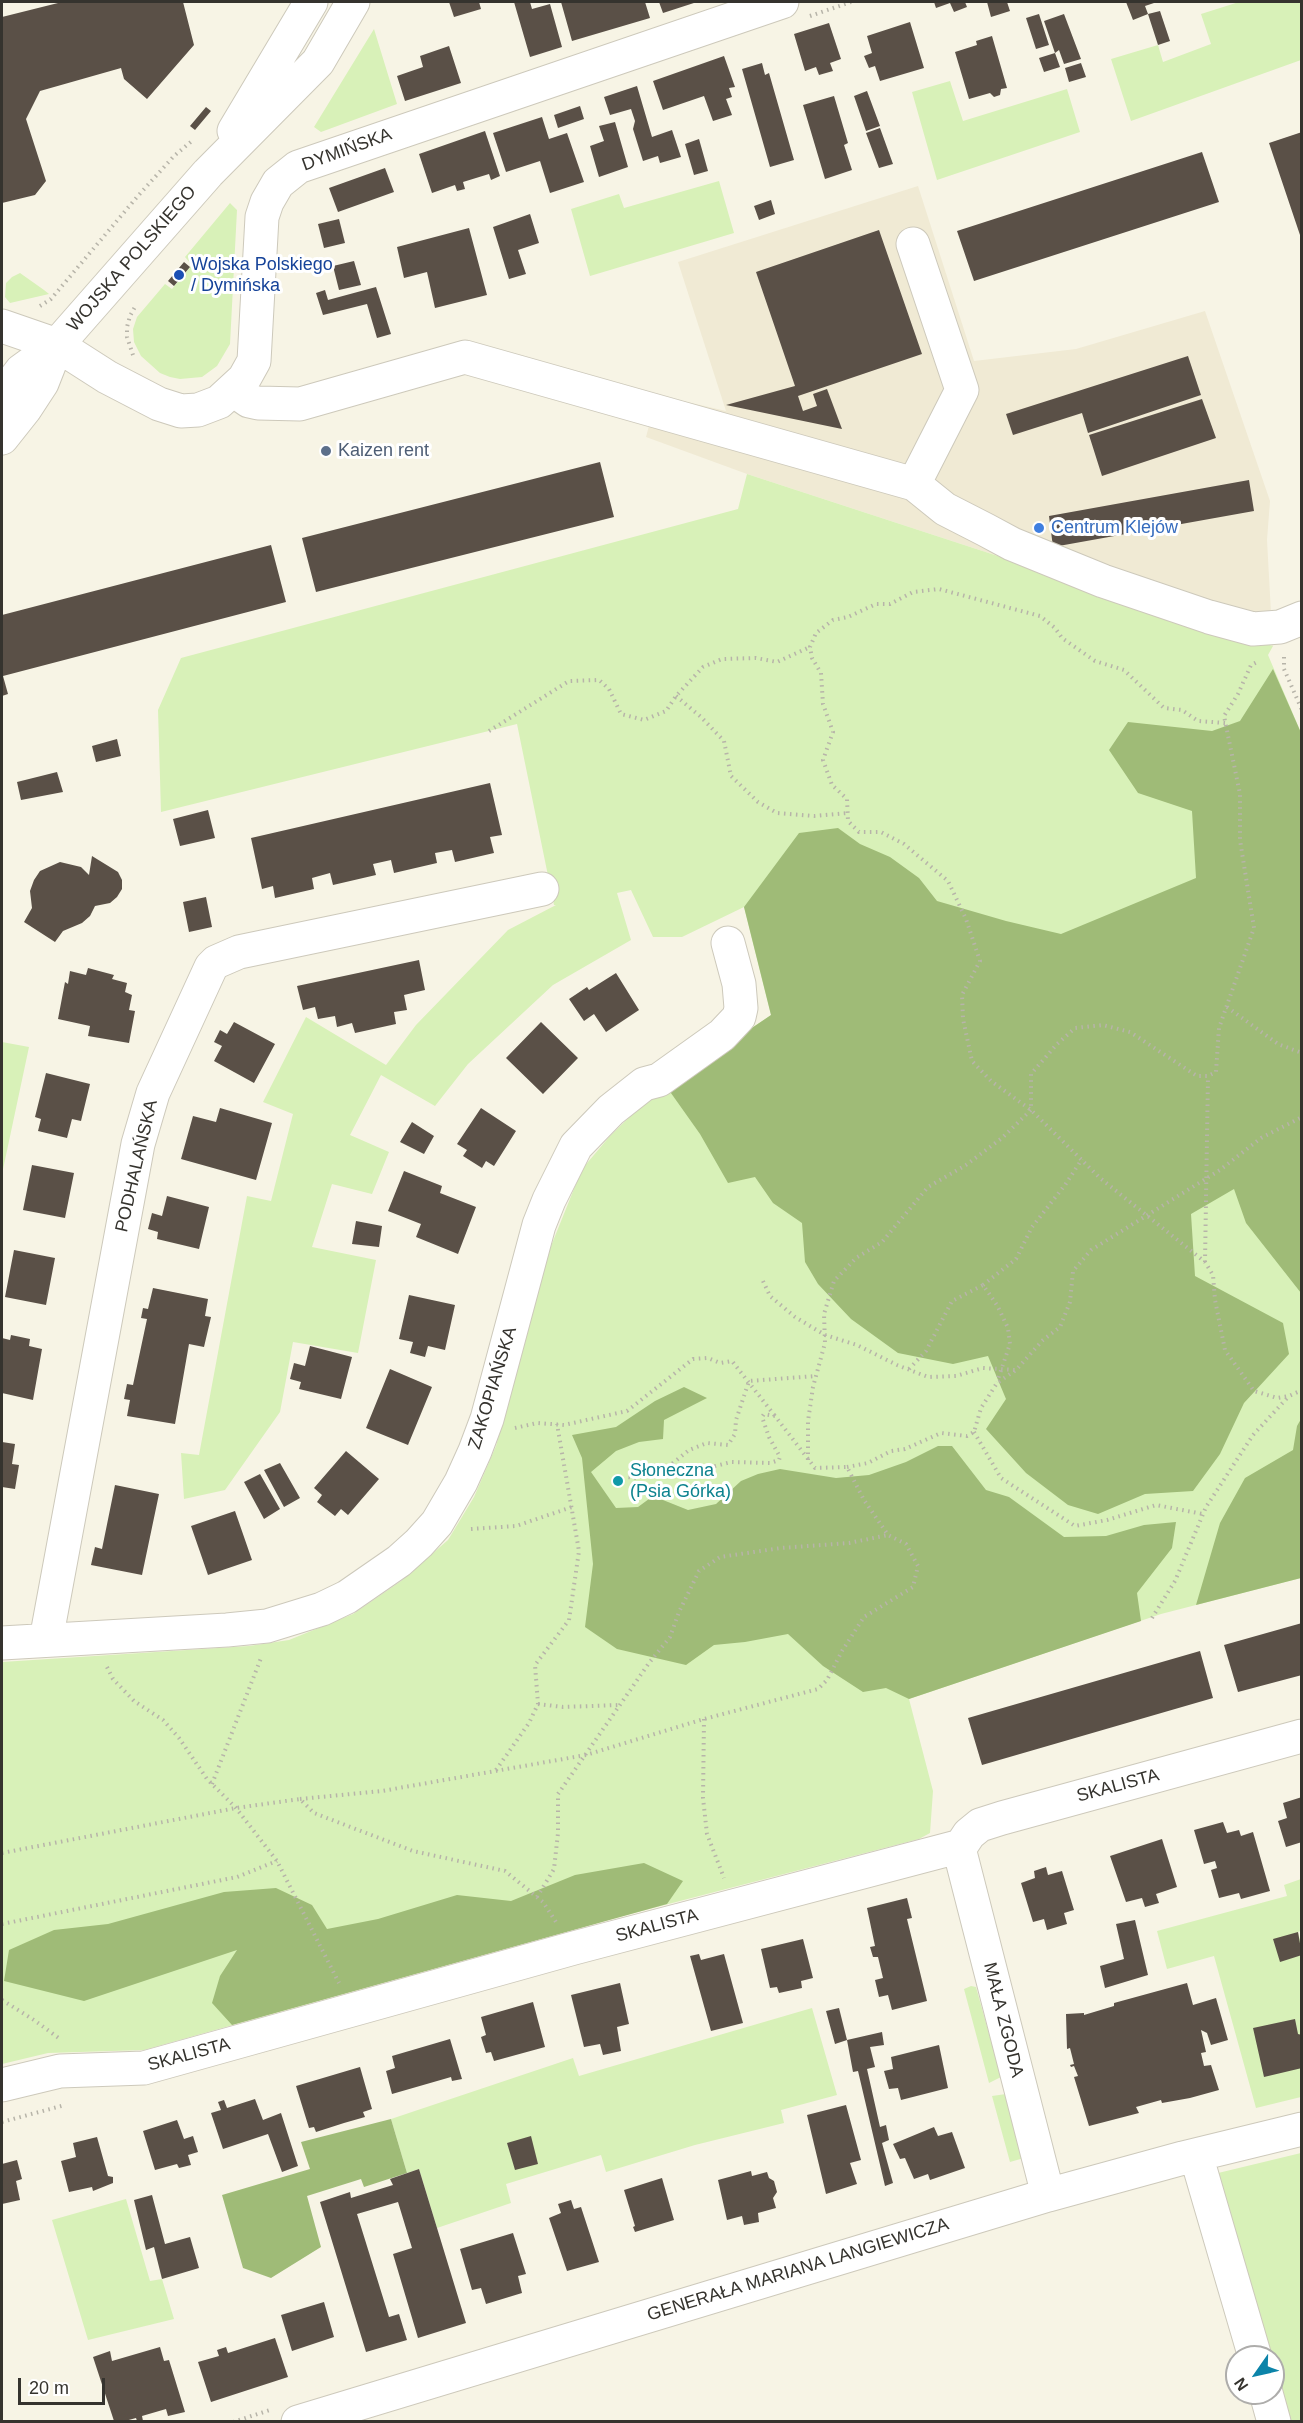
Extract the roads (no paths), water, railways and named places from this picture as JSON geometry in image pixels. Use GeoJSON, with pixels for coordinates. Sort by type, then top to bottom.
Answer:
{"type":"FeatureCollection","features":[{"type":"Feature","properties":{"kind":"street","name":"WOJSKA POLSKIEGO"},"geometry":{"type":"LineString","coordinates":[[208,173],[311,2]]}},
{"type":"Feature","properties":{"kind":"street","name":"WOJSKA POLSKIEGO"},"geometry":{"type":"LineString","coordinates":[[2,396],[21,371],[57,345],[208,173],[318,62],[353,2]]}},
{"type":"Feature","properties":{"kind":"street","name":"DYMIŃSKA"},"geometry":{"type":"LineString","coordinates":[[2,326],[57,345],[107,377],[159,404],[181,411],[198,410],[219,402],[244,380],[254,361],[262,217],[267,202],[278,183],[298,166],[794,9]]}},
{"type":"Feature","properties":{"kind":"street"},"geometry":{"type":"LineString","coordinates":[[913,244],[962,390],[914,484]]}},
{"type":"Feature","properties":{"kind":"street","name":"WOJSKA POLSKIEGO"},"geometry":{"type":"LineString","coordinates":[[2,438],[42,383],[57,345]]}},
{"type":"Feature","properties":{"kind":"street"},"geometry":{"type":"LineString","coordinates":[[233,390],[249,401],[258,403],[300,404],[465,357],[914,484],[945,509],[994,535],[1103,581],[1209,617],[1253,629],[1280,627],[1302,618]]}},
{"type":"Feature","properties":{"kind":"street","name":"PODHALAŃSKA"},"geometry":{"type":"LineString","coordinates":[[46,1640],[138,1144],[153,1093],[211,967],[216,962],[239,952],[542,889]]}},
{"type":"Feature","properties":{"kind":"street","name":"ZAKOPIAŃSKA"},"geometry":{"type":"LineString","coordinates":[[2,1643],[267,1626],[322,1609],[346,1597],[399,1561],[437,1523],[461,1482],[487,1419],[529,1256],[549,1200],[576,1146],[611,1110],[644,1084],[659,1080],[722,1035],[739,1017],[741,1008],[739,984],[728,943]]}},
{"type":"Feature","properties":{"kind":"street","name":"SKALISTA"},"geometry":{"type":"LineString","coordinates":[[2,2085],[60,2071],[144,2068],[574,1948],[961,1846],[969,1834],[980,1825],[1302,1736]]}},
{"type":"Feature","properties":{"kind":"street","name":"MAŁA ZGODA"},"geometry":{"type":"LineString","coordinates":[[961,1846],[963,1864],[1048,2194]]}},
{"type":"Feature","properties":{"kind":"street","name":"GENERAŁA MARIANA LANGIEWICZA"},"geometry":{"type":"LineString","coordinates":[[288,2415],[1048,2194],[1302,2129]]}},
{"type":"Feature","properties":{"kind":"street"},"geometry":{"type":"LineString","coordinates":[[1196,2155],[1252,2345]]}},
{"type":"Feature","properties":{"kind":"street"},"geometry":{"type":"LineString","coordinates":[[1269,2405],[1274,2421]]}},
{"type":"Feature","properties":{"kind":"place","name":"Wojska Polskiego / Dymińska"},"geometry":{"type":"Point","coordinates":[179,275]}},
{"type":"Feature","properties":{"kind":"place","name":"Kaizen rent"},"geometry":{"type":"Point","coordinates":[326,451]}},
{"type":"Feature","properties":{"kind":"place","name":"Centrum Klejów"},"geometry":{"type":"Point","coordinates":[1039,528]}},
{"type":"Feature","properties":{"kind":"place","name":"Słoneczna (Psia Górka)"},"geometry":{"type":"Point","coordinates":[618,1481]}}]}
